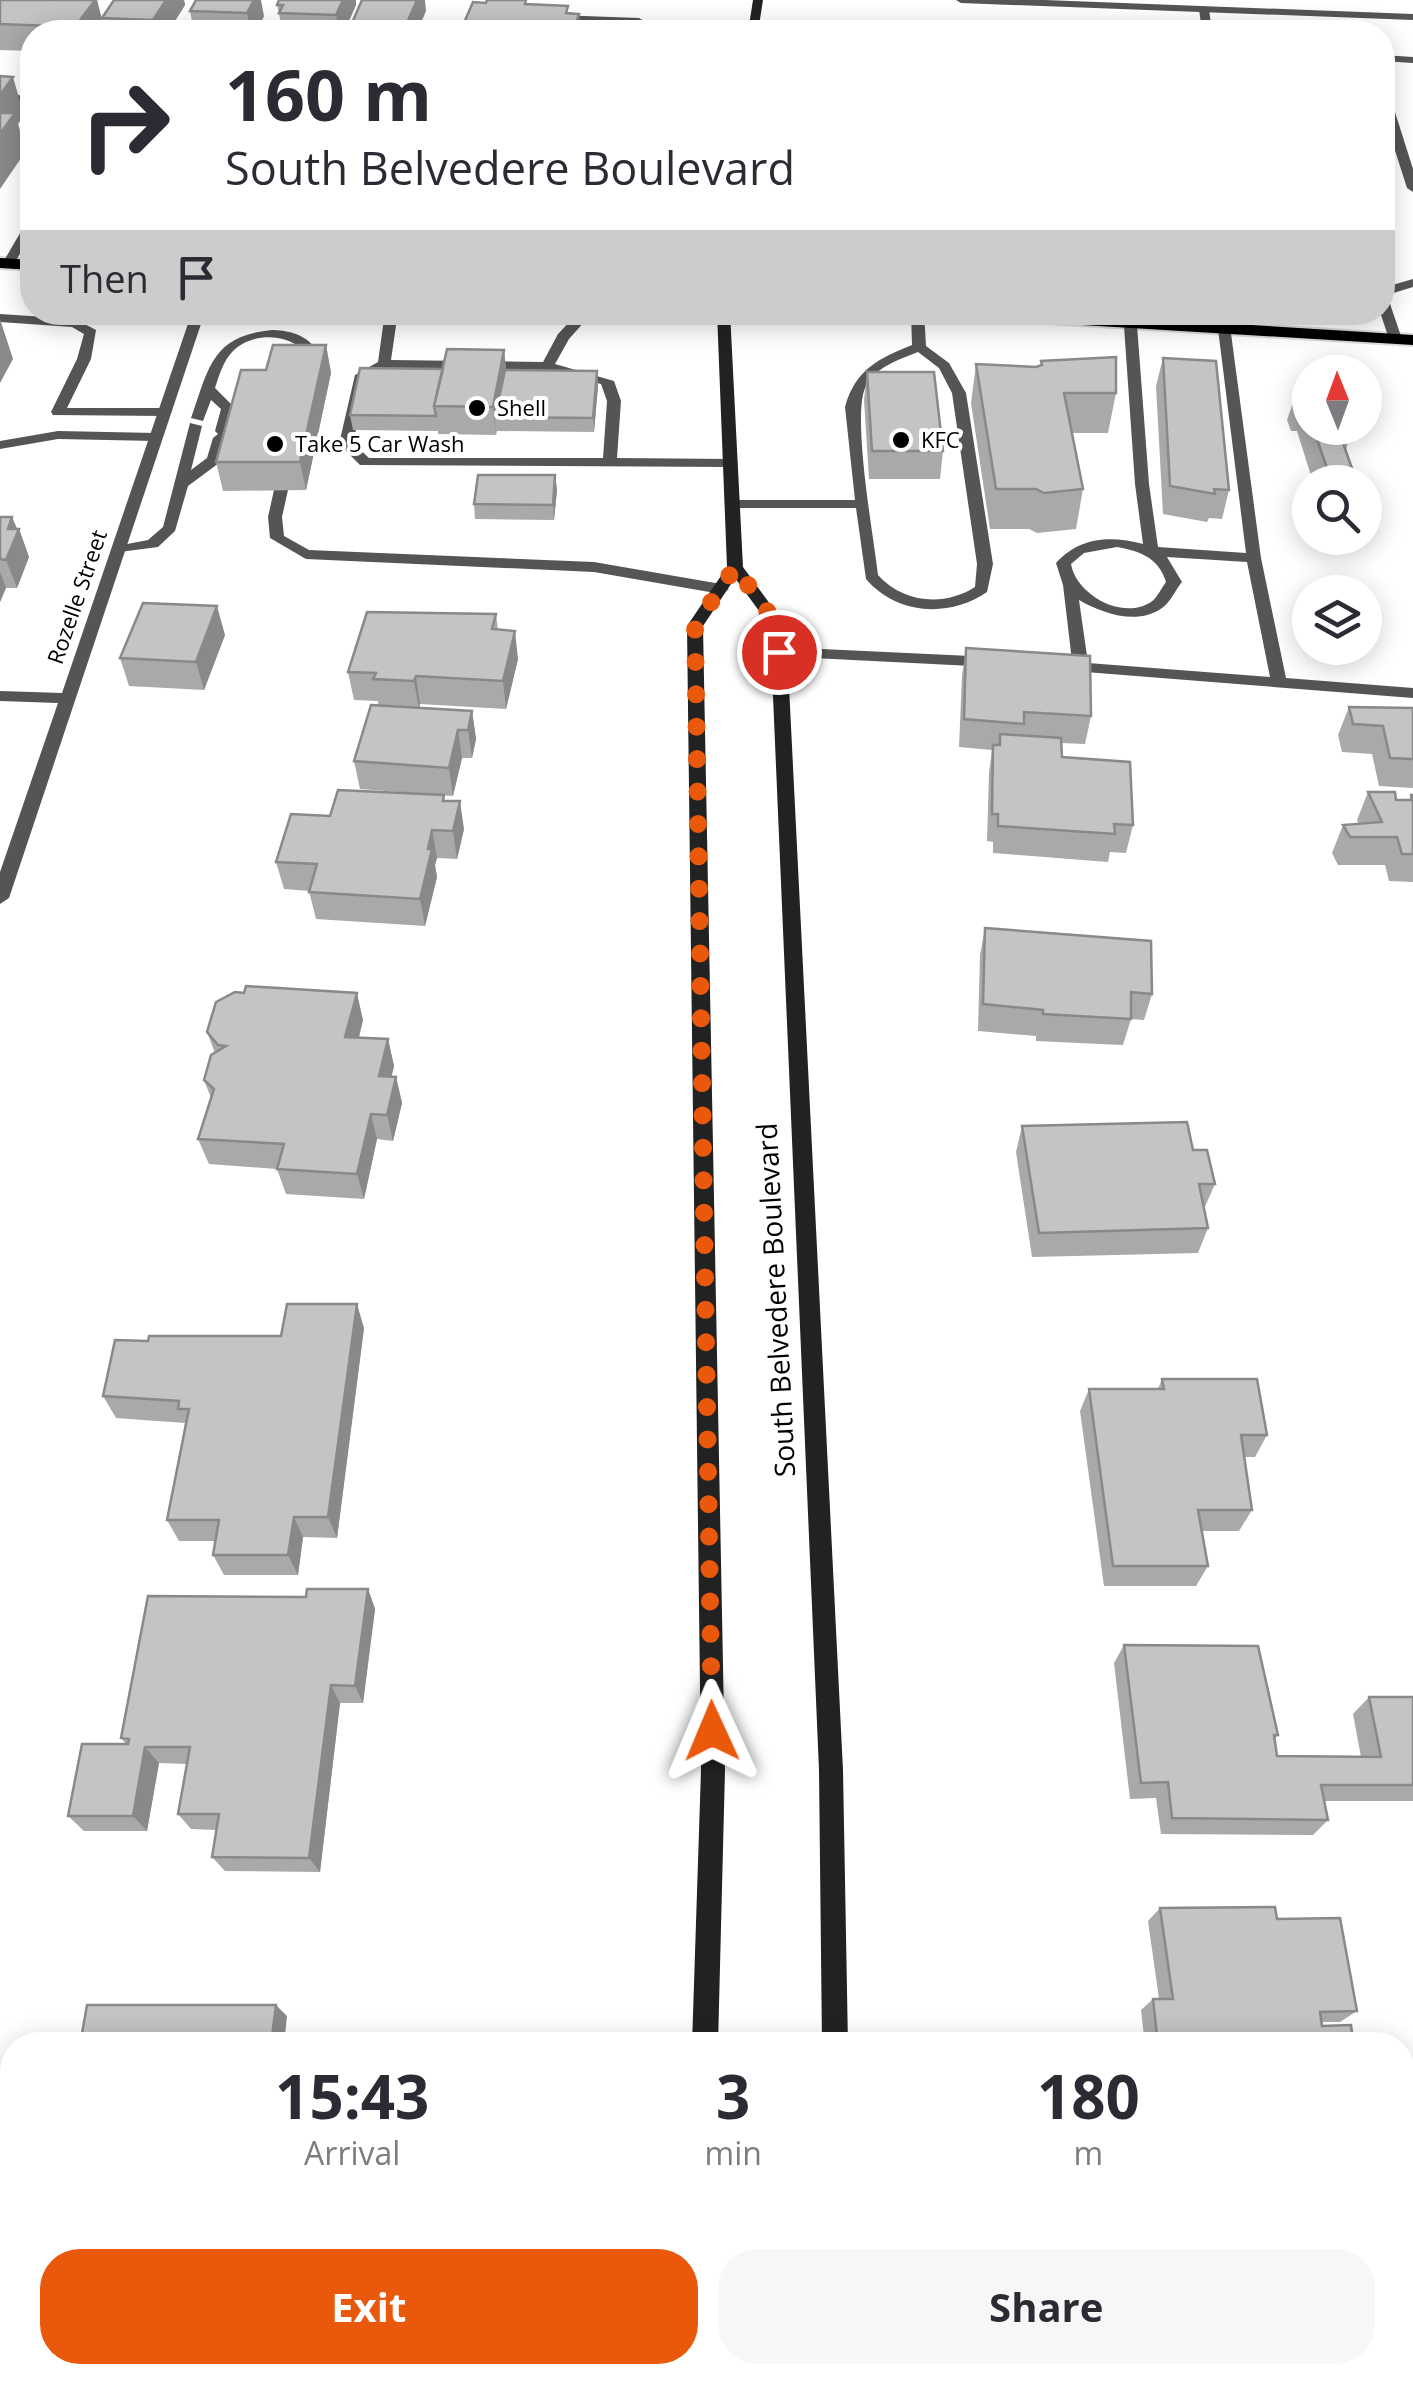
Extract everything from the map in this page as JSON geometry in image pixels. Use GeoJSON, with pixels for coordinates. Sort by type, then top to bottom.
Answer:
{"type":"FeatureCollection","features":[{"type":"Feature","properties":{"kind":"main road"},"geometry":{"type":"LineString","coordinates":[[1191,325],[1404,340]]}},
{"type":"Feature","properties":{"kind":"street"},"geometry":{"type":"LineString","coordinates":[[960,0],[1413,17]]}},
{"type":"Feature","properties":{"kind":"street"},"geometry":{"type":"LineString","coordinates":[[1204,9],[1205,20]]}},
{"type":"Feature","properties":{"kind":"street"},"geometry":{"type":"LineString","coordinates":[[546,17],[602,20]]}},
{"type":"Feature","properties":{"kind":"street"},"geometry":{"type":"LineString","coordinates":[[1395,131],[1413,188]]}},
{"type":"Feature","properties":{"kind":"street"},"geometry":{"type":"LineString","coordinates":[[4,264],[20,241]]}},
{"type":"Feature","properties":{"kind":"street"},"geometry":{"type":"LineString","coordinates":[[50,436],[84,359],[91,333],[79,325]]}},
{"type":"Feature","properties":{"kind":"street","name":"Rozelle Street"},"geometry":{"type":"LineString","coordinates":[[0,898],[195,325]]}},
{"type":"Feature","properties":{"kind":"street"},"geometry":{"type":"LineString","coordinates":[[384,364],[390,325]]}},
{"type":"Feature","properties":{"kind":"street"},"geometry":{"type":"LineString","coordinates":[[547,366],[575,325]]}},
{"type":"Feature","properties":{"kind":"street"},"geometry":{"type":"LineString","coordinates":[[705,2032],[713,1770],[695,626],[735,567],[724,325]]}},
{"type":"Feature","properties":{"kind":"street"},"geometry":{"type":"LineString","coordinates":[[918,325],[919,347]]}},
{"type":"Feature","properties":{"kind":"street"},"geometry":{"type":"LineString","coordinates":[[1068,588],[1095,606],[1131,610],[1161,601],[1174,582],[1164,561],[1151,551],[1142,484],[1131,325]]}},
{"type":"Feature","properties":{"kind":"street"},"geometry":{"type":"LineString","coordinates":[[1225,329],[1254,558],[1279,682]]}},
{"type":"Feature","properties":{"kind":"street"},"geometry":{"type":"LineString","coordinates":[[117,550],[154,544],[170,528],[197,422],[224,350],[234,340],[254,334],[279,334],[304,340],[313,352],[308,373]]}},
{"type":"Feature","properties":{"kind":"street"},"geometry":{"type":"LineString","coordinates":[[919,347],[944,366],[958,393],[985,564],[982,588],[970,599],[938,603],[900,601],[882,592],[871,576],[852,406],[856,389],[874,365],[919,347]]}},
{"type":"Feature","properties":{"kind":"street"},"geometry":{"type":"LineString","coordinates":[[610,462],[614,401],[607,381],[547,366],[384,364],[362,375],[346,444],[366,462],[730,463]]}},
{"type":"Feature","properties":{"kind":"street"},"geometry":{"type":"LineString","coordinates":[[182,482],[214,460],[228,408],[209,390]]}},
{"type":"Feature","properties":{"kind":"street"},"geometry":{"type":"LineString","coordinates":[[58,412],[165,412]]}},
{"type":"Feature","properties":{"kind":"street"},"geometry":{"type":"LineString","coordinates":[[0,445],[50,436],[156,437]]}},
{"type":"Feature","properties":{"kind":"street"},"geometry":{"type":"LineString","coordinates":[[281,490],[275,516],[277,538],[306,554],[594,568],[720,589]]}},
{"type":"Feature","properties":{"kind":"street"},"geometry":{"type":"LineString","coordinates":[[732,504],[862,504]]}},
{"type":"Feature","properties":{"kind":"street"},"geometry":{"type":"LineString","coordinates":[[1081,667],[1063,577],[1064,565],[1082,548],[1117,542],[1151,551],[1254,558]]}},
{"type":"Feature","properties":{"kind":"street","name":"South Belvedere Boulevard"},"geometry":{"type":"LineString","coordinates":[[735,567],[778,626],[831,1770],[835,2032]]}},
{"type":"Feature","properties":{"kind":"street"},"geometry":{"type":"LineString","coordinates":[[779,652],[1006,663]]}},
{"type":"Feature","properties":{"kind":"street"},"geometry":{"type":"LineString","coordinates":[[1043,665],[1413,693]]}},
{"type":"Feature","properties":{"kind":"street"},"geometry":{"type":"LineString","coordinates":[[0,696],[66,698]]}},
{"type":"Feature","properties":{"kind":"building"},"geometry":{"type":"Polygon","coordinates":[[[0,0],[95,0],[80,20],[0,24],[0,0]]]}},
{"type":"Feature","properties":{"kind":"building"},"geometry":{"type":"Polygon","coordinates":[[[114,0],[166,0],[153,20],[102,18],[114,0]]]}},
{"type":"Feature","properties":{"kind":"building"},"geometry":{"type":"Polygon","coordinates":[[[196,0],[254,0],[247,13],[190,11],[196,0]]]}},
{"type":"Feature","properties":{"kind":"building"},"geometry":{"type":"Polygon","coordinates":[[[279,0],[343,0],[336,15],[279,13],[283,5],[277,5],[279,0]]]}},
{"type":"Feature","properties":{"kind":"building"},"geometry":{"type":"Polygon","coordinates":[[[362,0],[417,0],[408,20],[353,20],[362,0]]]}},
{"type":"Feature","properties":{"kind":"building"},"geometry":{"type":"Polygon","coordinates":[[[526,0],[525,4],[568,6],[566,13],[579,14],[577,20],[465,20],[473,2],[526,0]]]}},
{"type":"Feature","properties":{"kind":"building"},"geometry":{"type":"Polygon","coordinates":[[[0,76],[13,77],[0,95],[0,76]]]}},
{"type":"Feature","properties":{"kind":"building"},"geometry":{"type":"Polygon","coordinates":[[[0,113],[15,113],[0,134],[0,113]]]}},
{"type":"Feature","properties":{"kind":"building","name":"Take 5 Car Wash"},"geometry":{"type":"Polygon","coordinates":[[[273,345],[326,345],[300,462],[216,462],[241,370],[266,370],[273,345]]]}},
{"type":"Feature","properties":{"kind":"building"},"geometry":{"type":"Polygon","coordinates":[[[447,349],[504,350],[493,407],[434,406],[447,349]]]}},
{"type":"Feature","properties":{"kind":"building"},"geometry":{"type":"Polygon","coordinates":[[[1116,357],[1116,393],[1064,393],[1083,489],[1044,493],[1036,489],[996,489],[976,364],[1036,367],[1042,365],[1041,361],[1116,357]]]}},
{"type":"Feature","properties":{"kind":"building"},"geometry":{"type":"Polygon","coordinates":[[[1163,358],[1216,361],[1229,490],[1214,489],[1215,494],[1170,486],[1163,358]]]}},
{"type":"Feature","properties":{"kind":"building"},"geometry":{"type":"Polygon","coordinates":[[[360,368],[443,369],[434,406],[436,416],[350,415],[360,368]]]}},
{"type":"Feature","properties":{"kind":"building"},"geometry":{"type":"Polygon","coordinates":[[[505,370],[597,371],[593,418],[495,417],[505,370]]]}},
{"type":"Feature","properties":{"kind":"building"},"geometry":{"type":"Polygon","coordinates":[[[867,372],[934,372],[943,451],[872,451],[867,372]]]}},
{"type":"Feature","properties":{"kind":"building"},"geometry":{"type":"Polygon","coordinates":[[[1319,445],[1344,445],[1351,465],[1326,465],[1319,445]]]}},
{"type":"Feature","properties":{"kind":"building"},"geometry":{"type":"Polygon","coordinates":[[[478,475],[555,475],[553,505],[474,504],[478,475]]]}},
{"type":"Feature","properties":{"kind":"building"},"geometry":{"type":"Polygon","coordinates":[[[0,517],[12,517],[8,529],[19,529],[6,560],[0,559],[0,517]]]}},
{"type":"Feature","properties":{"kind":"building"},"geometry":{"type":"Polygon","coordinates":[[[143,603],[217,606],[196,662],[120,658],[143,603]]]}},
{"type":"Feature","properties":{"kind":"building"},"geometry":{"type":"Polygon","coordinates":[[[367,612],[496,614],[492,629],[515,631],[503,681],[416,676],[414,681],[373,679],[376,673],[348,672],[367,612]]]}},
{"type":"Feature","properties":{"kind":"building"},"geometry":{"type":"Polygon","coordinates":[[[966,648],[1090,656],[1091,716],[1024,712],[1024,724],[964,719],[966,648]]]}},
{"type":"Feature","properties":{"kind":"building"},"geometry":{"type":"Polygon","coordinates":[[[371,705],[472,711],[468,730],[458,730],[449,768],[354,761],[371,705]]]}},
{"type":"Feature","properties":{"kind":"building"},"geometry":{"type":"Polygon","coordinates":[[[1349,707],[1413,708],[1413,759],[1390,758],[1383,726],[1353,724],[1349,707]]]}},
{"type":"Feature","properties":{"kind":"building"},"geometry":{"type":"Polygon","coordinates":[[[1000,734],[1061,738],[1062,757],[1130,762],[1133,825],[1114,824],[1115,834],[998,826],[998,814],[992,814],[993,745],[1000,745],[1000,734]]]}},
{"type":"Feature","properties":{"kind":"building"},"geometry":{"type":"Polygon","coordinates":[[[338,790],[444,795],[443,801],[460,801],[453,831],[432,830],[428,849],[432,849],[420,899],[309,892],[317,864],[276,862],[291,814],[330,816],[338,790]]]}},
{"type":"Feature","properties":{"kind":"building"},"geometry":{"type":"Polygon","coordinates":[[[1368,792],[1395,792],[1396,800],[1412,800],[1413,795],[1413,854],[1402,854],[1397,837],[1350,837],[1343,825],[1382,822],[1368,792]]]}},
{"type":"Feature","properties":{"kind":"building"},"geometry":{"type":"Polygon","coordinates":[[[985,928],[1151,941],[1152,994],[1131,992],[1131,1019],[1043,1014],[1043,1010],[983,1004],[985,928]]]}},
{"type":"Feature","properties":{"kind":"building"},"geometry":{"type":"Polygon","coordinates":[[[246,986],[357,993],[345,1037],[388,1039],[379,1076],[396,1077],[387,1115],[371,1114],[357,1174],[277,1169],[284,1144],[198,1139],[214,1089],[204,1080],[211,1055],[226,1046],[218,1045],[207,1032],[216,1002],[235,992],[244,993],[246,986]]]}},
{"type":"Feature","properties":{"kind":"building"},"geometry":{"type":"Polygon","coordinates":[[[1187,1122],[1193,1150],[1207,1150],[1215,1184],[1199,1184],[1208,1228],[1039,1233],[1022,1126],[1187,1122]]]}},
{"type":"Feature","properties":{"kind":"building"},"geometry":{"type":"Polygon","coordinates":[[[287,1304],[357,1304],[328,1517],[294,1517],[288,1555],[213,1555],[219,1520],[167,1520],[189,1409],[178,1409],[179,1401],[103,1396],[115,1340],[148,1341],[149,1336],[281,1336],[287,1304]]]}},
{"type":"Feature","properties":{"kind":"building"},"geometry":{"type":"Polygon","coordinates":[[[1162,1379],[1257,1379],[1267,1435],[1241,1435],[1252,1510],[1198,1510],[1208,1566],[1113,1566],[1089,1389],[1164,1389],[1162,1379]]]}},
{"type":"Feature","properties":{"kind":"building"},"geometry":{"type":"Polygon","coordinates":[[[307,1589],[368,1589],[355,1686],[331,1685],[309,1858],[212,1857],[219,1814],[178,1814],[190,1747],[145,1747],[133,1816],[68,1816],[82,1744],[128,1744],[129,1739],[121,1738],[148,1596],[306,1597],[307,1589]]]}},
{"type":"Feature","properties":{"kind":"building"},"geometry":{"type":"Polygon","coordinates":[[[1124,1645],[1258,1646],[1278,1735],[1274,1735],[1277,1756],[1381,1757],[1369,1697],[1413,1697],[1413,1785],[1321,1785],[1328,1820],[1172,1818],[1168,1782],[1141,1783],[1124,1645]]]}},
{"type":"Feature","properties":{"kind":"building"},"geometry":{"type":"Polygon","coordinates":[[[1275,1907],[1277,1919],[1340,1918],[1357,2011],[1320,2012],[1322,2026],[1351,2025],[1352,2032],[1157,2032],[1153,1999],[1173,1999],[1160,1908],[1275,1907]]]}},
{"type":"Feature","properties":{"kind":"building"},"geometry":{"type":"Polygon","coordinates":[[[87,2005],[276,2005],[273,2032],[82,2032],[87,2005]]]}},
{"type":"Feature","properties":{"kind":"place","name":"Shell"},"geometry":{"type":"Point","coordinates":[477,408]}},
{"type":"Feature","properties":{"kind":"place","name":"KFC"},"geometry":{"type":"Point","coordinates":[901,440]}},
{"type":"Feature","properties":{"kind":"place","name":"Take 5 Car Wash"},"geometry":{"type":"Point","coordinates":[275,444]}},
{"type":"Feature","properties":{"kind":"route"},"geometry":{"type":"LineString","coordinates":[[712,1731],[695,626],[735,567],[778,626],[779,652]]}}]}
